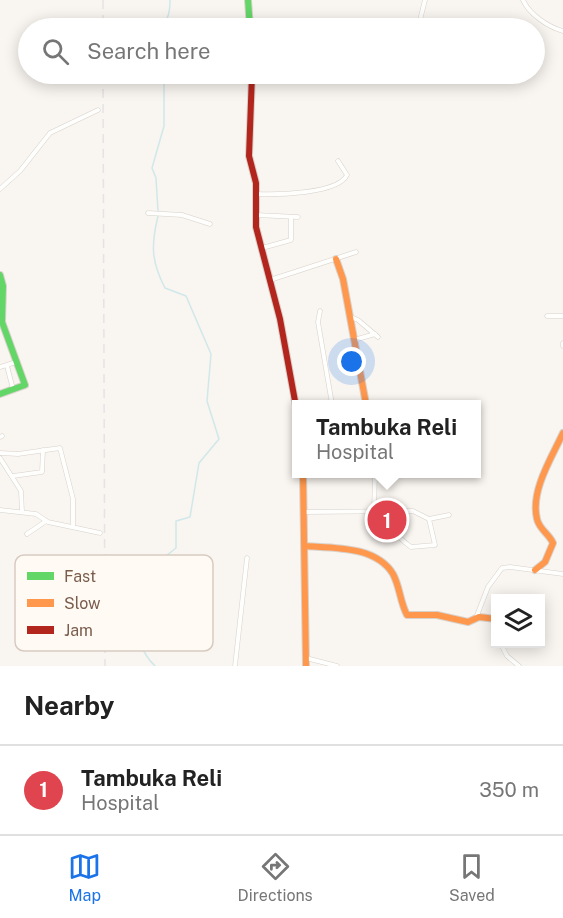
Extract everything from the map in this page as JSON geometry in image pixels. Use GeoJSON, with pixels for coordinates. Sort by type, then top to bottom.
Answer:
{"type":"FeatureCollection","features":[{"type":"Feature","properties":{"kind":"street"},"geometry":{"type":"LineString","coordinates":[[248,0],[249,18]]}},
{"type":"Feature","properties":{"kind":"street"},"geometry":{"type":"LineString","coordinates":[[420,18],[425,0]]}},
{"type":"Feature","properties":{"kind":"street"},"geometry":{"type":"LineString","coordinates":[[523,0],[528,10],[539,18]]}},
{"type":"Feature","properties":{"kind":"street"},"geometry":{"type":"LineString","coordinates":[[545,22],[563,31]]}},
{"type":"Feature","properties":{"kind":"street"},"geometry":{"type":"LineString","coordinates":[[252,84],[249,156],[256,194],[256,216],[295,400]]}},
{"type":"Feature","properties":{"kind":"street"},"geometry":{"type":"LineString","coordinates":[[0,189],[20,171],[48,136],[98,110]]}},
{"type":"Feature","properties":{"kind":"street"},"geometry":{"type":"LineString","coordinates":[[256,194],[294,195],[338,183],[346,179],[347,174],[338,161]]}},
{"type":"Feature","properties":{"kind":"street"},"geometry":{"type":"LineString","coordinates":[[147,213],[182,215],[210,224]]}},
{"type":"Feature","properties":{"kind":"street"},"geometry":{"type":"LineString","coordinates":[[256,216],[298,218]]}},
{"type":"Feature","properties":{"kind":"street"},"geometry":{"type":"LineString","coordinates":[[261,248],[291,240],[291,217]]}},
{"type":"Feature","properties":{"kind":"street"},"geometry":{"type":"LineString","coordinates":[[270,280],[356,252]]}},
{"type":"Feature","properties":{"kind":"street"},"geometry":{"type":"LineString","coordinates":[[336,259],[351,317],[365,400]]}},
{"type":"Feature","properties":{"kind":"street"},"geometry":{"type":"LineString","coordinates":[[0,275],[5,289],[1,319],[25,385],[0,394]]}},
{"type":"Feature","properties":{"kind":"street"},"geometry":{"type":"LineString","coordinates":[[320,312],[318,322],[331,400]]}},
{"type":"Feature","properties":{"kind":"street"},"geometry":{"type":"LineString","coordinates":[[548,316],[563,316]]}},
{"type":"Feature","properties":{"kind":"street"},"geometry":{"type":"LineString","coordinates":[[351,317],[376,335],[354,340]]}},
{"type":"Feature","properties":{"kind":"street"},"geometry":{"type":"LineString","coordinates":[[0,367],[17,362]]}},
{"type":"Feature","properties":{"kind":"street"},"geometry":{"type":"LineString","coordinates":[[7,366],[13,390]]}},
{"type":"Feature","properties":{"kind":"street"},"geometry":{"type":"LineString","coordinates":[[534,570],[545,562],[553,543],[537,521],[536,508],[541,485],[563,433]]}},
{"type":"Feature","properties":{"kind":"street"},"geometry":{"type":"LineString","coordinates":[[0,453],[18,454],[57,447],[61,450],[73,499],[73,527]]}},
{"type":"Feature","properties":{"kind":"street"},"geometry":{"type":"LineString","coordinates":[[13,476],[42,472],[43,450]]}},
{"type":"Feature","properties":{"kind":"street"},"geometry":{"type":"LineString","coordinates":[[0,458],[21,490],[22,512]]}},
{"type":"Feature","properties":{"kind":"street"},"geometry":{"type":"LineString","coordinates":[[303,478],[306,666]]}},
{"type":"Feature","properties":{"kind":"street"},"geometry":{"type":"LineString","coordinates":[[375,478],[373,512],[376,524],[403,537],[411,547],[435,545],[429,519]]}},
{"type":"Feature","properties":{"kind":"street"},"geometry":{"type":"LineString","coordinates":[[0,510],[36,514],[46,521],[100,533]]}},
{"type":"Feature","properties":{"kind":"street"},"geometry":{"type":"LineString","coordinates":[[304,513],[413,511],[429,519],[450,515]]}},
{"type":"Feature","properties":{"kind":"street"},"geometry":{"type":"LineString","coordinates":[[27,534],[46,521]]}},
{"type":"Feature","properties":{"kind":"street"},"geometry":{"type":"LineString","coordinates":[[305,546],[347,551],[377,560],[390,570],[407,615],[437,615],[468,622],[476,619],[491,619]]}},
{"type":"Feature","properties":{"kind":"street"},"geometry":{"type":"LineString","coordinates":[[235,666],[247,558]]}},
{"type":"Feature","properties":{"kind":"street"},"geometry":{"type":"LineString","coordinates":[[476,619],[486,592],[499,571],[510,567],[563,574]]}},
{"type":"Feature","properties":{"kind":"street"},"geometry":{"type":"LineString","coordinates":[[503,648],[507,656],[519,666]]}},
{"type":"Feature","properties":{"kind":"street"},"geometry":{"type":"LineString","coordinates":[[305,658],[337,666]]}},
{"type":"Feature","properties":{"kind":"waterway"},"geometry":{"type":"LineString","coordinates":[[167,18],[170,0]]}},
{"type":"Feature","properties":{"kind":"waterway"},"geometry":{"type":"LineString","coordinates":[[158,211],[156,178],[152,168],[164,126],[164,84]]}},
{"type":"Feature","properties":{"kind":"waterway"},"geometry":{"type":"LineString","coordinates":[[158,216],[153,244],[157,269],[165,288],[186,296],[211,354],[207,401],[219,439],[199,463],[190,517],[176,521],[176,548],[167,555]]}},
{"type":"Feature","properties":{"kind":"waterway"},"geometry":{"type":"LineString","coordinates":[[144,651],[155,666]]}},
{"type":"Feature","properties":{"kind":"railway"},"geometry":{"type":"LineString","coordinates":[[103,0],[103,18]]}},
{"type":"Feature","properties":{"kind":"railway"},"geometry":{"type":"LineString","coordinates":[[103,84],[105,555]]}},
{"type":"Feature","properties":{"kind":"railway"},"geometry":{"type":"LineString","coordinates":[[105,651],[105,666]]}},
{"type":"Feature","properties":{"kind":"traffic: fast"},"geometry":{"type":"LineString","coordinates":[[248,0],[249,18]]}},
{"type":"Feature","properties":{"kind":"traffic: fast"},"geometry":{"type":"LineString","coordinates":[[0,275],[3,286],[2,322],[25,385],[0,394]]}},
{"type":"Feature","properties":{"kind":"traffic: slow"},"geometry":{"type":"LineString","coordinates":[[336,259],[343,279],[365,400]]}},
{"type":"Feature","properties":{"kind":"traffic: slow"},"geometry":{"type":"LineString","coordinates":[[535,570],[545,562],[553,543],[537,519],[539,486],[563,433]]}},
{"type":"Feature","properties":{"kind":"traffic: slow"},"geometry":{"type":"LineString","coordinates":[[303,478],[306,666]]}},
{"type":"Feature","properties":{"kind":"traffic: slow"},"geometry":{"type":"LineString","coordinates":[[305,546],[354,550],[376,558],[393,574],[407,615],[437,615],[468,622],[479,617],[491,618]]}},
{"type":"Feature","properties":{"kind":"traffic: jam"},"geometry":{"type":"LineString","coordinates":[[252,84],[249,156],[256,183],[256,227],[280,319],[295,400]]}},
{"type":"Feature","properties":{"kind":"place","name":"Tambuka Reli"},"geometry":{"type":"Point","coordinates":[387,520]}}]}
